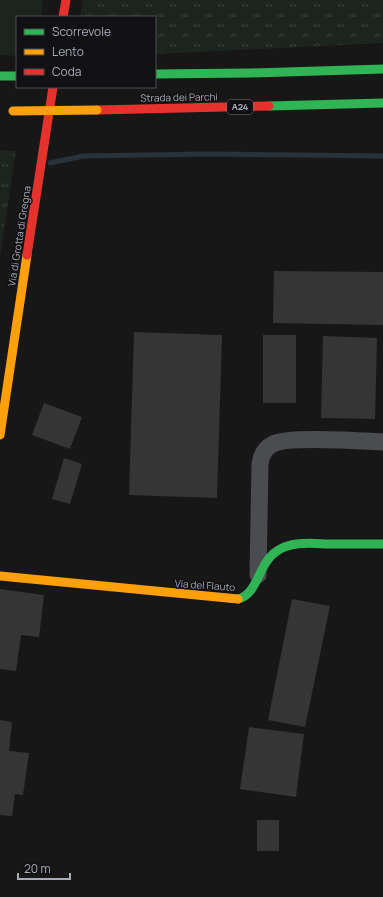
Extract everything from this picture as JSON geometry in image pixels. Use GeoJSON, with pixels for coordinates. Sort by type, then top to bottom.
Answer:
{"type":"FeatureCollection","features":[{"type":"Feature","properties":{"kind":"main road"},"geometry":{"type":"LineString","coordinates":[[63,16],[66,0]]}},
{"type":"Feature","properties":{"kind":"main road"},"geometry":{"type":"LineString","coordinates":[[156,74],[380,69]]}},
{"type":"Feature","properties":{"kind":"main road"},"geometry":{"type":"LineString","coordinates":[[0,76],[16,76]]}},
{"type":"Feature","properties":{"kind":"main road","name":"Via di Grotta di Gregna"},"geometry":{"type":"LineString","coordinates":[[0,435],[53,88]]}},
{"type":"Feature","properties":{"kind":"main road","name":"Strada dei Parchi"},"geometry":{"type":"LineString","coordinates":[[10,111],[383,103]]}},
{"type":"Feature","properties":{"kind":"main road","name":"Via del Flauto"},"geometry":{"type":"LineString","coordinates":[[0,576],[232,600],[248,595],[265,562],[270,556],[289,545],[383,544]]}},
{"type":"Feature","properties":{"kind":"street"},"geometry":{"type":"LineString","coordinates":[[258,575],[260,464],[262,456],[267,448],[276,442],[294,440],[383,442]]}},
{"type":"Feature","properties":{"kind":"green space"},"geometry":{"type":"Polygon","coordinates":[[[0,0],[43,0],[41,16],[16,16],[16,56],[0,55],[0,0]]]}},
{"type":"Feature","properties":{"kind":"green space"},"geometry":{"type":"Polygon","coordinates":[[[83,0],[383,0],[383,43],[156,54],[156,16],[80,16],[83,0]]]}},
{"type":"Feature","properties":{"kind":"green space"},"geometry":{"type":"Polygon","coordinates":[[[0,150],[16,151],[0,256],[0,150]]]}},
{"type":"Feature","properties":{"kind":"building"},"geometry":{"type":"Polygon","coordinates":[[[274,271],[383,272],[383,325],[273,323],[274,271]]]}},
{"type":"Feature","properties":{"kind":"building"},"geometry":{"type":"Polygon","coordinates":[[[134,332],[222,335],[217,498],[129,495],[134,332]]]}},
{"type":"Feature","properties":{"kind":"building"},"geometry":{"type":"Polygon","coordinates":[[[263,335],[296,335],[296,403],[263,403],[263,335]]]}},
{"type":"Feature","properties":{"kind":"building"},"geometry":{"type":"Polygon","coordinates":[[[323,336],[377,338],[375,419],[321,418],[323,336]]]}},
{"type":"Feature","properties":{"kind":"building"},"geometry":{"type":"Polygon","coordinates":[[[44,403],[82,417],[70,449],[32,435],[44,403]]]}},
{"type":"Feature","properties":{"kind":"building"},"geometry":{"type":"Polygon","coordinates":[[[64,458],[82,464],[70,504],[52,499],[64,458]]]}},
{"type":"Feature","properties":{"kind":"building"},"geometry":{"type":"Polygon","coordinates":[[[0,589],[44,595],[39,637],[21,635],[16,671],[0,669],[0,589]]]}},
{"type":"Feature","properties":{"kind":"building"},"geometry":{"type":"Polygon","coordinates":[[[292,599],[330,606],[305,727],[268,720],[292,599]]]}},
{"type":"Feature","properties":{"kind":"building"},"geometry":{"type":"Polygon","coordinates":[[[0,720],[12,722],[9,751],[29,753],[23,795],[15,794],[12,816],[0,815],[0,720]]]}},
{"type":"Feature","properties":{"kind":"building"},"geometry":{"type":"Polygon","coordinates":[[[249,727],[304,734],[296,797],[240,789],[249,727]]]}},
{"type":"Feature","properties":{"kind":"building"},"geometry":{"type":"Polygon","coordinates":[[[257,820],[279,820],[279,851],[257,851],[257,820]]]}},
{"type":"Feature","properties":{"kind":"waterway"},"geometry":{"type":"LineString","coordinates":[[50,163],[83,156],[207,154],[383,156]]}},
{"type":"Feature","properties":{"kind":"traffic: fast"},"geometry":{"type":"LineString","coordinates":[[156,74],[383,69]]}},
{"type":"Feature","properties":{"kind":"traffic: fast"},"geometry":{"type":"LineString","coordinates":[[0,76],[16,76]]}},
{"type":"Feature","properties":{"kind":"traffic: fast"},"geometry":{"type":"LineString","coordinates":[[269,106],[383,103]]}},
{"type":"Feature","properties":{"kind":"traffic: fast"},"geometry":{"type":"LineString","coordinates":[[238,599],[250,592],[271,556],[277,551],[290,545],[304,543],[383,544]]}},
{"type":"Feature","properties":{"kind":"traffic: slow"},"geometry":{"type":"LineString","coordinates":[[13,111],[97,110]]}},
{"type":"Feature","properties":{"kind":"traffic: slow"},"geometry":{"type":"LineString","coordinates":[[0,435],[27,255]]}},
{"type":"Feature","properties":{"kind":"traffic: slow"},"geometry":{"type":"LineString","coordinates":[[0,576],[238,599]]}},
{"type":"Feature","properties":{"kind":"traffic: jam"},"geometry":{"type":"LineString","coordinates":[[63,16],[66,0]]}},
{"type":"Feature","properties":{"kind":"traffic: jam"},"geometry":{"type":"LineString","coordinates":[[27,255],[53,88]]}},
{"type":"Feature","properties":{"kind":"traffic: jam"},"geometry":{"type":"LineString","coordinates":[[97,110],[269,106]]}}]}
